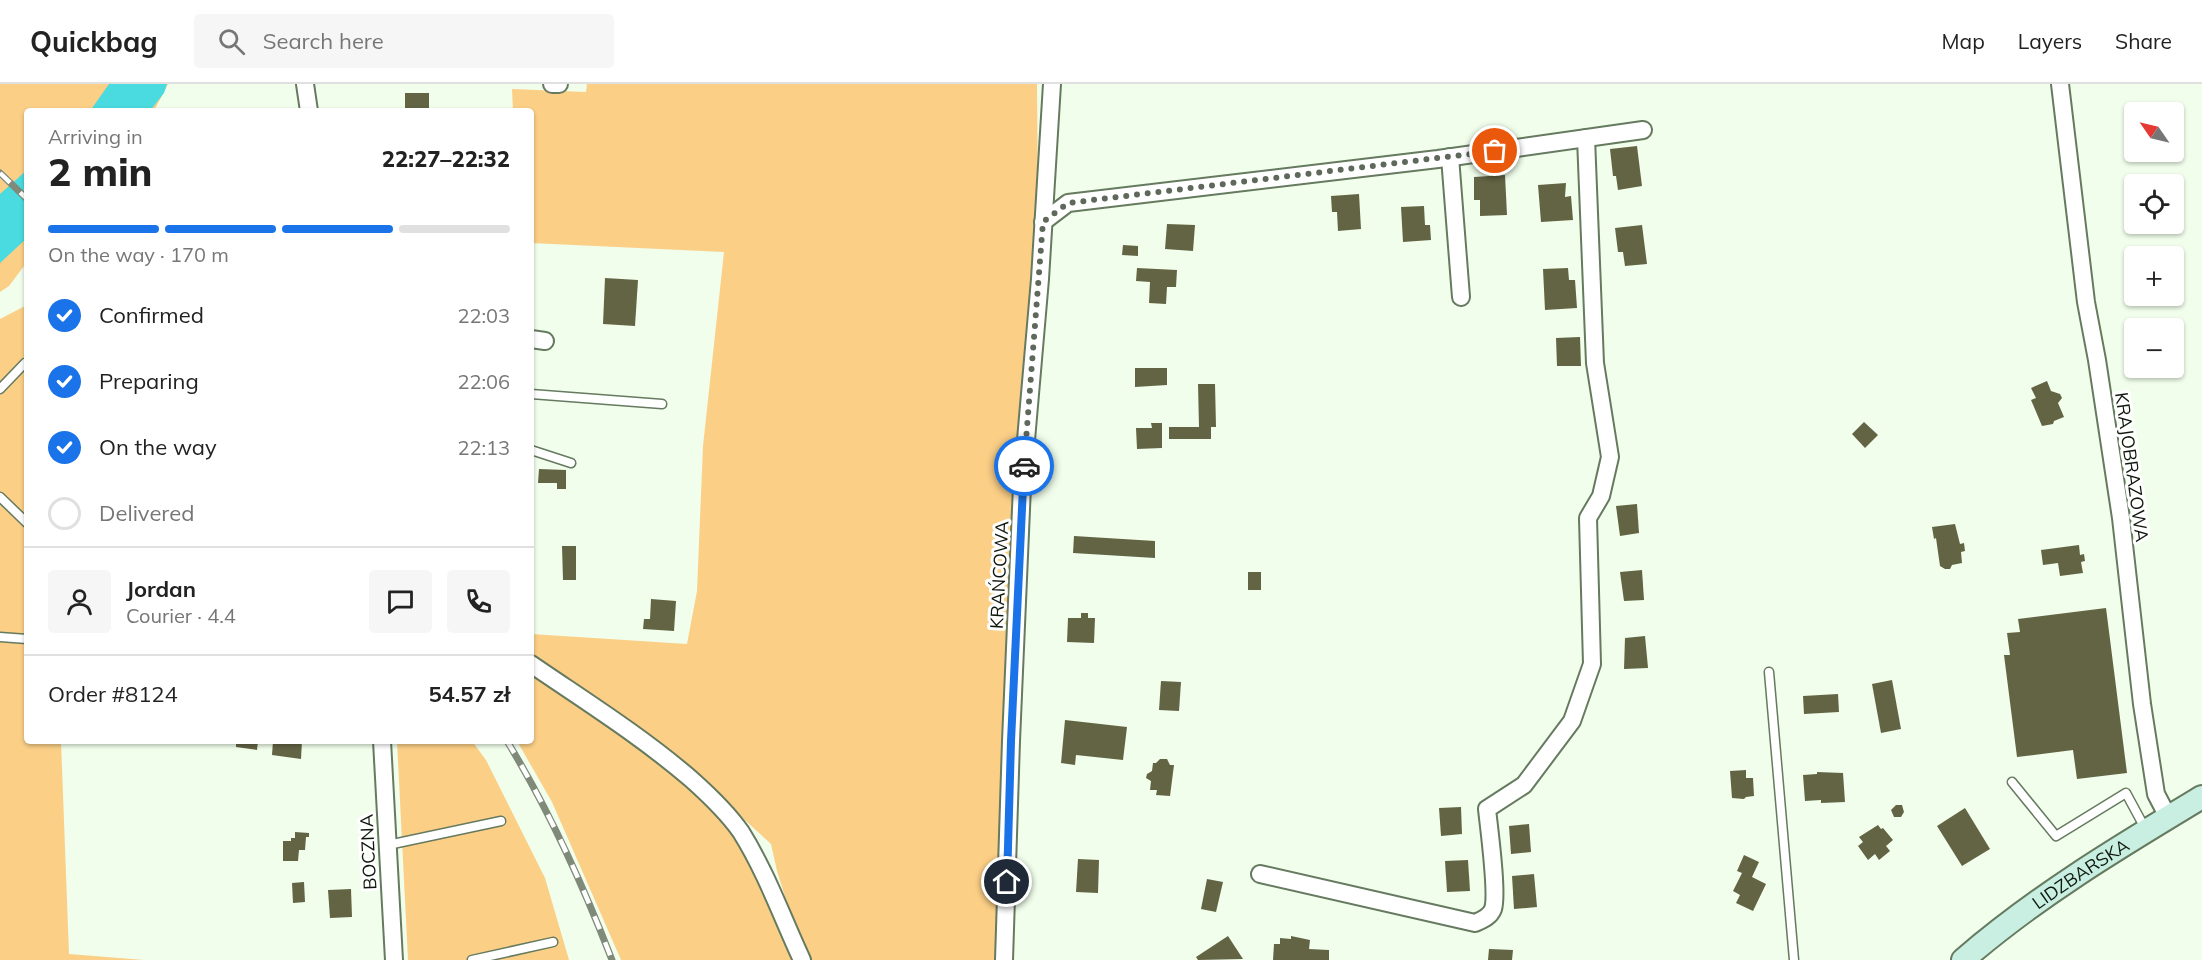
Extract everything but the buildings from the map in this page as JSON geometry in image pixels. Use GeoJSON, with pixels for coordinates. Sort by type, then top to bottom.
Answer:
{"type":"FeatureCollection","features":[{"type":"Feature","properties":{"kind":"main road","name":"LIDZBARSKA"},"geometry":{"type":"LineString","coordinates":[[1963,960],[2012,919],[2087,866],[2202,797]]}},
{"type":"Feature","properties":{"kind":"street"},"geometry":{"type":"LineString","coordinates":[[305,84],[309,108]]}},
{"type":"Feature","properties":{"kind":"street"},"geometry":{"type":"LineString","coordinates":[[552,84],[559,84]]}},
{"type":"Feature","properties":{"kind":"street","name":"KRAŃCOWA"},"geometry":{"type":"LineString","coordinates":[[1004,960],[1022,486],[1052,84]]}},
{"type":"Feature","properties":{"kind":"street","name":"KRAJOBRAZOWA"},"geometry":{"type":"LineString","coordinates":[[2060,84],[2086,302],[2121,518],[2145,726],[2156,794],[2168,818]]}},
{"type":"Feature","properties":{"kind":"street"},"geometry":{"type":"LineString","coordinates":[[1043,222],[1068,203],[1450,157],[1643,130]]}},
{"type":"Feature","properties":{"kind":"street"},"geometry":{"type":"LineString","coordinates":[[1260,874],[1475,923],[1487,917],[1493,909],[1494,895],[1487,809],[1524,785],[1572,721],[1592,664],[1588,518],[1601,496],[1610,457],[1595,363],[1587,138]]}},
{"type":"Feature","properties":{"kind":"street"},"geometry":{"type":"LineString","coordinates":[[1450,157],[1461,297]]}},
{"type":"Feature","properties":{"kind":"street"},"geometry":{"type":"LineString","coordinates":[[534,666],[665,757],[716,802],[740,831],[762,868],[802,960]]}},
{"type":"Feature","properties":{"kind":"street","name":"BOCZNA"},"geometry":{"type":"LineString","coordinates":[[382,744],[394,960]]}},
{"type":"Feature","properties":{"kind":"lane"},"geometry":{"type":"LineString","coordinates":[[0,389],[24,364]]}},
{"type":"Feature","properties":{"kind":"lane"},"geometry":{"type":"LineString","coordinates":[[534,394],[662,404]]}},
{"type":"Feature","properties":{"kind":"lane"},"geometry":{"type":"LineString","coordinates":[[534,451],[571,463]]}},
{"type":"Feature","properties":{"kind":"lane"},"geometry":{"type":"LineString","coordinates":[[0,497],[24,520]]}},
{"type":"Feature","properties":{"kind":"lane"},"geometry":{"type":"LineString","coordinates":[[0,637],[24,639]]}},
{"type":"Feature","properties":{"kind":"lane"},"geometry":{"type":"LineString","coordinates":[[1769,672],[1794,960]]}},
{"type":"Feature","properties":{"kind":"lane"},"geometry":{"type":"LineString","coordinates":[[2012,782],[2056,836],[2126,793],[2146,831]]}},
{"type":"Feature","properties":{"kind":"lane"},"geometry":{"type":"LineString","coordinates":[[388,845],[501,821]]}},
{"type":"Feature","properties":{"kind":"lane"},"geometry":{"type":"LineString","coordinates":[[472,960],[553,942]]}},
{"type":"Feature","properties":{"kind":"shaded area"},"geometry":{"type":"Polygon","coordinates":[[[0,84],[168,84],[156,108],[24,108],[24,266],[9,286],[0,292],[0,84]]]}},
{"type":"Feature","properties":{"kind":"shaded area"},"geometry":{"type":"Polygon","coordinates":[[[587,84],[1037,84],[1038,204],[995,960],[810,960],[794,925],[771,844],[655,738],[534,656],[534,634],[687,644],[697,591],[703,446],[724,252],[534,243],[534,108],[513,108],[512,89],[586,92],[587,84]]]}},
{"type":"Feature","properties":{"kind":"shaded area"},"geometry":{"type":"Polygon","coordinates":[[[24,307],[24,744],[61,744],[69,954],[144,960],[0,960],[0,319],[24,307]]]}},
{"type":"Feature","properties":{"kind":"shaded area"},"geometry":{"type":"Polygon","coordinates":[[[534,669],[649,750],[713,804],[743,841],[796,960],[621,960],[552,802],[519,744],[534,744],[534,669]]]}},
{"type":"Feature","properties":{"kind":"shaded area"},"geometry":{"type":"Polygon","coordinates":[[[397,744],[474,744],[486,760],[545,878],[569,960],[408,960],[397,744]]]}},
{"type":"Feature","properties":{"kind":"water"},"geometry":{"type":"Polygon","coordinates":[[[109,84],[167,84],[164,93],[152,108],[92,108],[109,84]]]}},
{"type":"Feature","properties":{"kind":"water"},"geometry":{"type":"Polygon","coordinates":[[[24,173],[24,241],[0,263],[0,194],[24,173]]]}},
{"type":"Feature","properties":{"kind":"railway"},"geometry":{"type":"LineString","coordinates":[[0,173],[24,196]]}},
{"type":"Feature","properties":{"kind":"railway"},"geometry":{"type":"LineString","coordinates":[[509,744],[564,848],[612,960]]}},
{"type":"Feature","properties":{"kind":"way so far"},"geometry":{"type":"LineString","coordinates":[[1024,466],[1043,222],[1068,203],[1495,151]]}},
{"type":"Feature","properties":{"kind":"route"},"geometry":{"type":"LineString","coordinates":[[1007,882],[1024,466]]}}]}
